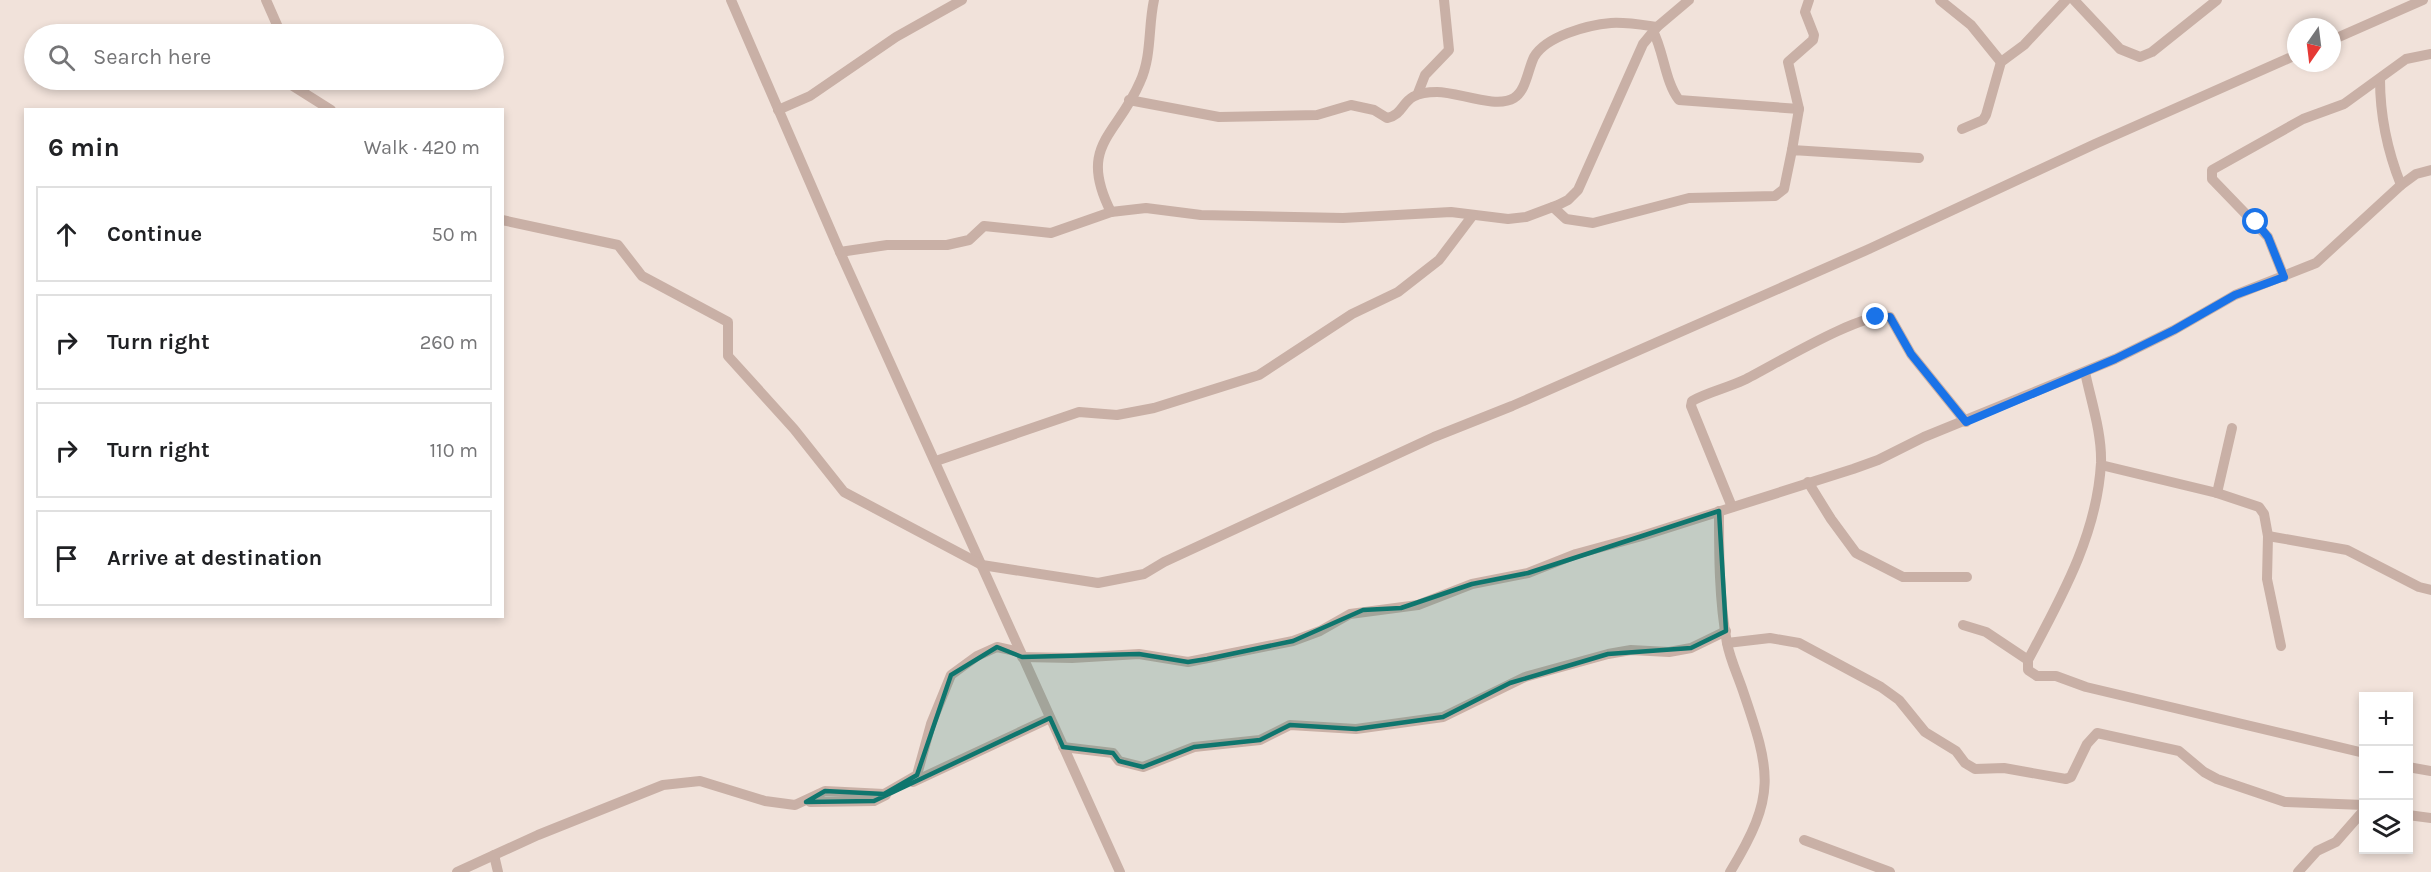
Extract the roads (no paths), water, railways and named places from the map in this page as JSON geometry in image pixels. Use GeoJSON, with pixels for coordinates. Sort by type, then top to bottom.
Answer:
{"type":"FeatureCollection","features":[{"type":"Feature","properties":{"kind":"street"},"geometry":{"type":"LineString","coordinates":[[266,0],[277,24]]}},
{"type":"Feature","properties":{"kind":"street"},"geometry":{"type":"LineString","coordinates":[[731,0],[840,252],[1120,872]]}},
{"type":"Feature","properties":{"kind":"street"},"geometry":{"type":"LineString","coordinates":[[778,110],[810,96],[896,37],[962,0]]}},
{"type":"Feature","properties":{"kind":"street"},"geometry":{"type":"LineString","coordinates":[[1111,212],[1098,181],[1098,161],[1107,132],[1140,83],[1148,59],[1154,0]]}},
{"type":"Feature","properties":{"kind":"street"},"geometry":{"type":"LineString","coordinates":[[1418,93],[1425,75],[1449,50],[1444,0]]}},
{"type":"Feature","properties":{"kind":"street"},"geometry":{"type":"LineString","coordinates":[[1553,207],[1566,219],[1593,223],[1689,198],[1775,195],[1784,189],[1799,109],[1788,66],[1792,58],[1813,40],[1814,35],[1805,12],[1809,0]]}},
{"type":"Feature","properties":{"kind":"street"},"geometry":{"type":"LineString","coordinates":[[1940,0],[1971,25],[2001,62]]}},
{"type":"Feature","properties":{"kind":"street"},"geometry":{"type":"LineString","coordinates":[[1962,129],[1983,120],[1986,115],[2001,62],[2024,45],[2066,0]]}},
{"type":"Feature","properties":{"kind":"street"},"geometry":{"type":"LineString","coordinates":[[2074,0],[2120,49],[2140,57],[2152,52],[2217,0]]}},
{"type":"Feature","properties":{"kind":"street"},"geometry":{"type":"LineString","coordinates":[[2341,36],[2423,0]]}},
{"type":"Feature","properties":{"kind":"street"},"geometry":{"type":"LineString","coordinates":[[840,252],[887,245],[947,245],[969,240],[984,226],[1051,233],[1111,212],[1155,207],[1201,215],[1343,218],[1451,212],[1508,219],[1526,217],[1568,200],[1578,190],[1643,45],[1655,29],[1686,1]]}},
{"type":"Feature","properties":{"kind":"street"},"geometry":{"type":"LineString","coordinates":[[1130,100],[1219,117],[1317,115],[1351,105],[1364,107],[1387,118],[1398,111],[1410,96],[1418,93],[1438,92],[1494,102],[1507,101],[1520,91],[1533,60],[1544,45],[1591,27],[1612,23],[1655,29]]}},
{"type":"Feature","properties":{"kind":"street"},"geometry":{"type":"LineString","coordinates":[[1655,29],[1669,77],[1679,100],[1799,109]]}},
{"type":"Feature","properties":{"kind":"street"},"geometry":{"type":"LineString","coordinates":[[2284,277],[2268,237],[2212,179],[2212,170],[2303,119],[2344,104],[2406,59],[2431,54]]}},
{"type":"Feature","properties":{"kind":"street"},"geometry":{"type":"LineString","coordinates":[[504,220],[618,246],[642,276],[728,322],[728,356],[794,429],[844,492],[982,565],[1098,583],[1144,574],[1164,562],[1434,437],[1523,401],[1837,263],[2095,144],[2287,59]]}},
{"type":"Feature","properties":{"kind":"street"},"geometry":{"type":"LineString","coordinates":[[2380,79],[2382,121],[2388,153],[2401,185]]}},
{"type":"Feature","properties":{"kind":"street"},"geometry":{"type":"LineString","coordinates":[[299,90],[328,108]]}},
{"type":"Feature","properties":{"kind":"street"},"geometry":{"type":"LineString","coordinates":[[1792,150],[1919,158]]}},
{"type":"Feature","properties":{"kind":"street"},"geometry":{"type":"LineString","coordinates":[[806,802],[825,791],[884,794],[917,776],[931,724],[951,675],[977,656],[997,647],[1021,655],[1072,658],[1139,654],[1188,662],[1207,660],[1293,641],[1363,610],[1401,608],[1472,584],[1528,573],[1576,554],[1878,460],[1924,437],[1966,422],[2008,402],[2085,372],[2174,330],[2235,295],[2284,277],[2316,262],[2401,185],[2416,174],[2431,170]]}},
{"type":"Feature","properties":{"kind":"street"},"geometry":{"type":"LineString","coordinates":[[936,461],[1079,412],[1117,415],[1154,408],[1259,375],[1352,314],[1398,292],[1439,260],[1473,215]]}},
{"type":"Feature","properties":{"kind":"street"},"geometry":{"type":"LineString","coordinates":[[1732,507],[1691,405],[1692,401],[1742,381],[1825,336],[1876,317],[1890,317],[1911,354],[1966,422]]}},
{"type":"Feature","properties":{"kind":"street"},"geometry":{"type":"LineString","coordinates":[[2085,372],[2099,440],[2101,465],[2087,539],[2028,660],[2028,670],[2037,676],[2056,676],[2086,687],[2359,752]]}},
{"type":"Feature","properties":{"kind":"street"},"geometry":{"type":"LineString","coordinates":[[2217,493],[2232,428]]}},
{"type":"Feature","properties":{"kind":"street"},"geometry":{"type":"LineString","coordinates":[[2101,465],[2217,493],[2259,507],[2264,514],[2268,536],[2267,579],[2281,646]]}},
{"type":"Feature","properties":{"kind":"street"},"geometry":{"type":"LineString","coordinates":[[1808,482],[1856,553],[1903,577],[1967,577]]}},
{"type":"Feature","properties":{"kind":"street"},"geometry":{"type":"LineString","coordinates":[[1719,511],[1720,579],[1727,643],[1763,750],[1766,772],[1763,806],[1746,846],[1730,872]]}},
{"type":"Feature","properties":{"kind":"street"},"geometry":{"type":"LineString","coordinates":[[2268,536],[2347,550],[2419,587],[2431,590]]}},
{"type":"Feature","properties":{"kind":"street"},"geometry":{"type":"LineString","coordinates":[[1963,625],[1986,632],[2028,660]]}},
{"type":"Feature","properties":{"kind":"street"},"geometry":{"type":"LineString","coordinates":[[1063,747],[1113,753],[1119,761],[1143,767],[1194,747],[1260,740],[1290,725],[1379,728],[1443,717],[1525,677],[1631,650],[1669,652],[1691,648],[1726,630]]}},
{"type":"Feature","properties":{"kind":"street"},"geometry":{"type":"LineString","coordinates":[[1727,643],[1782,639],[1825,655],[1899,700],[1925,732],[1956,751],[1965,763],[1980,770],[2004,768],[2066,779],[2071,777],[2087,744],[2097,734],[2179,751],[2211,776],[2285,802],[2304,805],[2359,805]]}},
{"type":"Feature","properties":{"kind":"street"},"geometry":{"type":"LineString","coordinates":[[457,872],[625,799],[663,785],[686,781],[710,783],[736,793],[782,804],[874,801],[1050,718]]}},
{"type":"Feature","properties":{"kind":"street"},"geometry":{"type":"LineString","coordinates":[[2413,767],[2431,771]]}},
{"type":"Feature","properties":{"kind":"street"},"geometry":{"type":"LineString","coordinates":[[2298,872],[2317,851],[2336,842],[2359,816]]}},
{"type":"Feature","properties":{"kind":"street"},"geometry":{"type":"LineString","coordinates":[[2413,816],[2431,818]]}},
{"type":"Feature","properties":{"kind":"street"},"geometry":{"type":"LineString","coordinates":[[1804,840],[1890,872]]}},
{"type":"Feature","properties":{"kind":"street"},"geometry":{"type":"LineString","coordinates":[[494,855],[498,872]]}}]}
